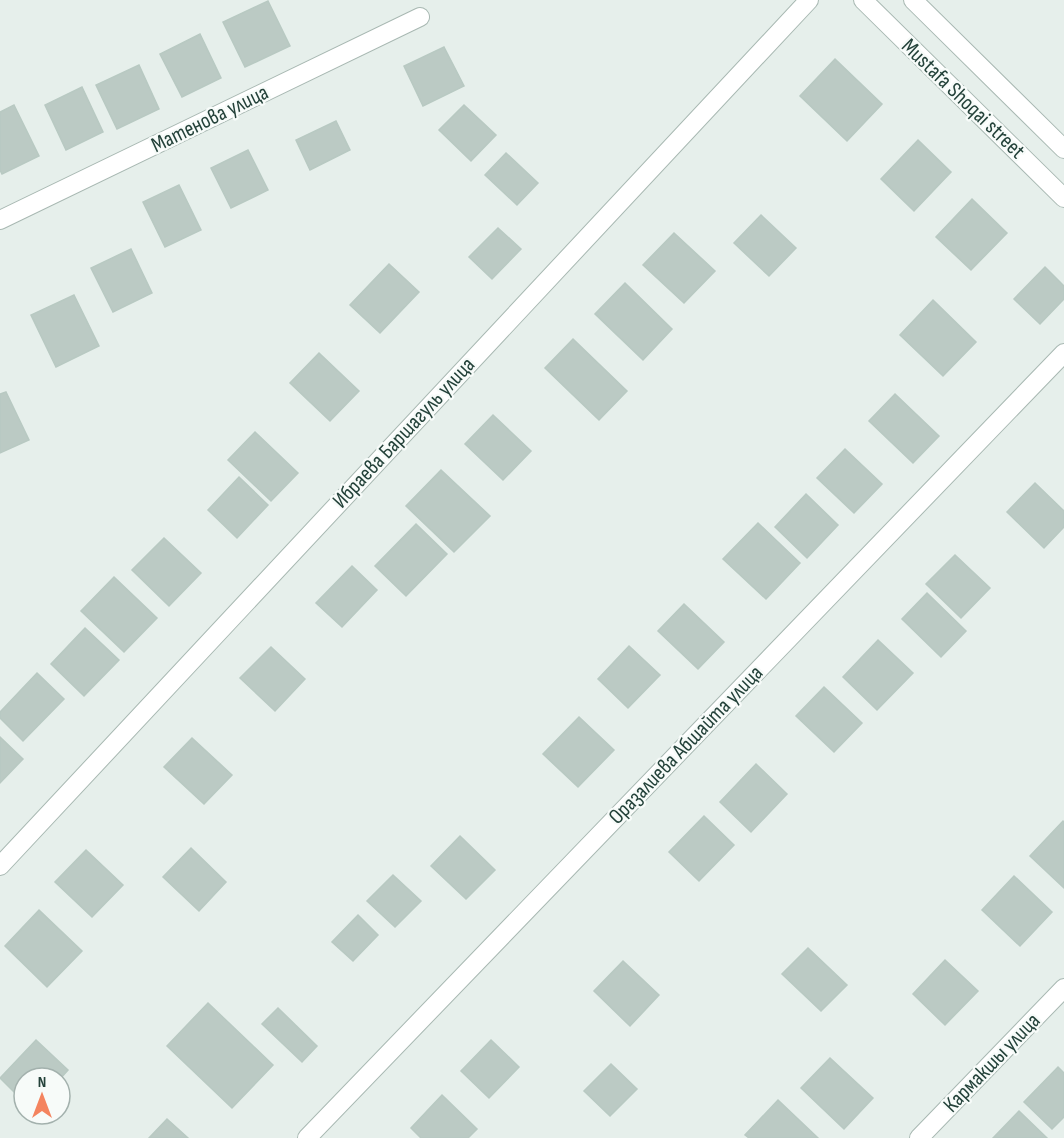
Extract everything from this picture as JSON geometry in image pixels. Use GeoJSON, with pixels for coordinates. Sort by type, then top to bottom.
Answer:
{"type":"FeatureCollection","features":[{"type":"Feature","properties":{"kind":"street","name":"Ибраева Баршагуль улица"},"geometry":{"type":"LineString","coordinates":[[0,866],[809,0]]}},
{"type":"Feature","properties":{"kind":"street","name":"Mustafa Shoqai street"},"geometry":{"type":"LineString","coordinates":[[863,0],[1064,198]]}},
{"type":"Feature","properties":{"kind":"street","name":"Mustafa Shoqai street"},"geometry":{"type":"LineString","coordinates":[[913,0],[1064,148]]}},
{"type":"Feature","properties":{"kind":"street","name":"Матенова улица"},"geometry":{"type":"LineString","coordinates":[[0,220],[420,17]]}},
{"type":"Feature","properties":{"kind":"street","name":"Оразалиева Абшайта улица"},"geometry":{"type":"LineString","coordinates":[[307,1138],[1064,353]]}},
{"type":"Feature","properties":{"kind":"street","name":"Кармакшы улица"},"geometry":{"type":"LineString","coordinates":[[919,1138],[1064,988]]}},
{"type":"Feature","properties":{"kind":"building"},"geometry":{"type":"Polygon","coordinates":[[[268,1],[290,46],[245,67],[223,22],[268,1]]]}},
{"type":"Feature","properties":{"kind":"building"},"geometry":{"type":"Polygon","coordinates":[[[200,34],[221,78],[182,97],[160,54],[200,34]]]}},
{"type":"Feature","properties":{"kind":"building"},"geometry":{"type":"Polygon","coordinates":[[[444,47],[464,86],[423,106],[404,66],[444,47]]]}},
{"type":"Feature","properties":{"kind":"building"},"geometry":{"type":"Polygon","coordinates":[[[835,59],[882,104],[847,141],[800,96],[835,59]]]}},
{"type":"Feature","properties":{"kind":"building"},"geometry":{"type":"Polygon","coordinates":[[[139,65],[159,109],[117,129],[96,85],[139,65]]]}},
{"type":"Feature","properties":{"kind":"building"},"geometry":{"type":"Polygon","coordinates":[[[82,87],[103,132],[66,150],[45,105],[82,87]]]}},
{"type":"Feature","properties":{"kind":"building"},"geometry":{"type":"Polygon","coordinates":[[[14,105],[39,156],[2,174],[0,170],[0,112],[14,105]]]}},
{"type":"Feature","properties":{"kind":"building"},"geometry":{"type":"Polygon","coordinates":[[[464,105],[496,135],[471,161],[439,130],[464,105]]]}},
{"type":"Feature","properties":{"kind":"building"},"geometry":{"type":"Polygon","coordinates":[[[336,121],[350,150],[310,170],[296,140],[336,121]]]}},
{"type":"Feature","properties":{"kind":"building"},"geometry":{"type":"Polygon","coordinates":[[[918,140],[951,172],[914,211],[881,179],[918,140]]]}},
{"type":"Feature","properties":{"kind":"building"},"geometry":{"type":"Polygon","coordinates":[[[248,150],[268,190],[231,208],[211,168],[248,150]]]}},
{"type":"Feature","properties":{"kind":"building"},"geometry":{"type":"Polygon","coordinates":[[[506,153],[538,183],[517,205],[485,175],[506,153]]]}},
{"type":"Feature","properties":{"kind":"building"},"geometry":{"type":"Polygon","coordinates":[[[179,185],[201,230],[165,247],[143,202],[179,185]]]}},
{"type":"Feature","properties":{"kind":"building"},"geometry":{"type":"Polygon","coordinates":[[[972,199],[1007,233],[971,270],[936,237],[972,199]]]}},
{"type":"Feature","properties":{"kind":"building"},"geometry":{"type":"Polygon","coordinates":[[[761,215],[796,248],[769,276],[734,243],[761,215]]]}},
{"type":"Feature","properties":{"kind":"building"},"geometry":{"type":"Polygon","coordinates":[[[498,228],[521,249],[492,279],[469,257],[498,228]]]}},
{"type":"Feature","properties":{"kind":"building"},"geometry":{"type":"Polygon","coordinates":[[[674,233],[715,271],[684,303],[643,265],[674,233]]]}},
{"type":"Feature","properties":{"kind":"building"},"geometry":{"type":"Polygon","coordinates":[[[131,249],[152,293],[113,312],[91,268],[131,249]]]}},
{"type":"Feature","properties":{"kind":"building"},"geometry":{"type":"Polygon","coordinates":[[[389,264],[419,292],[380,333],[350,305],[389,264]]]}},
{"type":"Feature","properties":{"kind":"building"},"geometry":{"type":"Polygon","coordinates":[[[1045,267],[1064,286],[1064,299],[1040,324],[1014,299],[1045,267]]]}},
{"type":"Feature","properties":{"kind":"building"},"geometry":{"type":"Polygon","coordinates":[[[625,283],[672,329],[643,360],[595,314],[625,283]]]}},
{"type":"Feature","properties":{"kind":"building"},"geometry":{"type":"Polygon","coordinates":[[[74,295],[99,346],[56,367],[31,315],[74,295]]]}},
{"type":"Feature","properties":{"kind":"building"},"geometry":{"type":"Polygon","coordinates":[[[933,300],[976,342],[943,376],[900,335],[933,300]]]}},
{"type":"Feature","properties":{"kind":"building"},"geometry":{"type":"Polygon","coordinates":[[[573,339],[627,391],[599,420],[545,368],[573,339]]]}},
{"type":"Feature","properties":{"kind":"building"},"geometry":{"type":"Polygon","coordinates":[[[319,353],[359,391],[330,421],[290,383],[319,353]]]}},
{"type":"Feature","properties":{"kind":"building"},"geometry":{"type":"Polygon","coordinates":[[[6,392],[29,440],[0,453],[0,394],[6,392]]]}},
{"type":"Feature","properties":{"kind":"building"},"geometry":{"type":"Polygon","coordinates":[[[895,394],[939,436],[913,463],[869,421],[895,394]]]}},
{"type":"Feature","properties":{"kind":"building"},"geometry":{"type":"Polygon","coordinates":[[[493,415],[531,451],[503,480],[465,444],[493,415]]]}},
{"type":"Feature","properties":{"kind":"building"},"geometry":{"type":"Polygon","coordinates":[[[255,432],[298,473],[271,501],[228,460],[255,432]]]}},
{"type":"Feature","properties":{"kind":"building"},"geometry":{"type":"Polygon","coordinates":[[[845,449],[882,484],[854,513],[817,478],[845,449]]]}},
{"type":"Feature","properties":{"kind":"building"},"geometry":{"type":"Polygon","coordinates":[[[441,470],[490,516],[454,552],[406,506],[441,470]]]}},
{"type":"Feature","properties":{"kind":"building"},"geometry":{"type":"Polygon","coordinates":[[[239,477],[268,505],[237,538],[208,510],[239,477]]]}},
{"type":"Feature","properties":{"kind":"building"},"geometry":{"type":"Polygon","coordinates":[[[1035,483],[1064,511],[1064,527],[1044,548],[1007,512],[1035,483]]]}},
{"type":"Feature","properties":{"kind":"building"},"geometry":{"type":"Polygon","coordinates":[[[806,494],[838,525],[807,558],[775,527],[806,494]]]}},
{"type":"Feature","properties":{"kind":"building"},"geometry":{"type":"Polygon","coordinates":[[[758,523],[800,563],[766,599],[723,559],[758,523]]]}},
{"type":"Feature","properties":{"kind":"building"},"geometry":{"type":"Polygon","coordinates":[[[416,524],[447,554],[406,596],[375,566],[416,524]]]}},
{"type":"Feature","properties":{"kind":"building"},"geometry":{"type":"Polygon","coordinates":[[[164,538],[201,573],[169,606],[132,570],[164,538]]]}},
{"type":"Feature","properties":{"kind":"building"},"geometry":{"type":"Polygon","coordinates":[[[955,555],[990,588],[961,618],[926,584],[955,555]]]}},
{"type":"Feature","properties":{"kind":"building"},"geometry":{"type":"Polygon","coordinates":[[[352,566],[377,590],[342,627],[316,603],[352,566]]]}},
{"type":"Feature","properties":{"kind":"building"},"geometry":{"type":"Polygon","coordinates":[[[114,577],[157,618],[124,652],[81,611],[114,577]]]}},
{"type":"Feature","properties":{"kind":"building"},"geometry":{"type":"Polygon","coordinates":[[[927,593],[966,631],[941,657],[902,619],[927,593]]]}},
{"type":"Feature","properties":{"kind":"building"},"geometry":{"type":"Polygon","coordinates":[[[684,604],[724,642],[698,669],[658,631],[684,604]]]}},
{"type":"Feature","properties":{"kind":"building"},"geometry":{"type":"Polygon","coordinates":[[[85,628],[119,660],[84,696],[51,664],[85,628]]]}},
{"type":"Feature","properties":{"kind":"building"},"geometry":{"type":"Polygon","coordinates":[[[878,640],[913,673],[877,710],[843,677],[878,640]]]}},
{"type":"Feature","properties":{"kind":"building"},"geometry":{"type":"Polygon","coordinates":[[[629,646],[660,675],[628,708],[598,679],[629,646]]]}},
{"type":"Feature","properties":{"kind":"building"},"geometry":{"type":"Polygon","coordinates":[[[271,647],[305,679],[275,711],[240,678],[271,647]]]}},
{"type":"Feature","properties":{"kind":"building"},"geometry":{"type":"Polygon","coordinates":[[[37,673],[64,699],[23,741],[0,718],[0,712],[37,673]]]}},
{"type":"Feature","properties":{"kind":"building"},"geometry":{"type":"Polygon","coordinates":[[[824,687],[862,723],[834,752],[796,716],[824,687]]]}},
{"type":"Feature","properties":{"kind":"building"},"geometry":{"type":"Polygon","coordinates":[[[579,717],[614,750],[578,787],[543,754],[579,717]]]}},
{"type":"Feature","properties":{"kind":"building"},"geometry":{"type":"Polygon","coordinates":[[[0,737],[23,759],[0,783],[0,737]]]}},
{"type":"Feature","properties":{"kind":"building"},"geometry":{"type":"Polygon","coordinates":[[[192,738],[232,775],[204,804],[164,767],[192,738]]]}},
{"type":"Feature","properties":{"kind":"building"},"geometry":{"type":"Polygon","coordinates":[[[756,764],[787,794],[751,832],[720,802],[756,764]]]}},
{"type":"Feature","properties":{"kind":"building"},"geometry":{"type":"Polygon","coordinates":[[[704,816],[734,845],[699,881],[669,852],[704,816]]]}},
{"type":"Feature","properties":{"kind":"building"},"geometry":{"type":"Polygon","coordinates":[[[1064,822],[1064,888],[1030,856],[1064,822]]]}},
{"type":"Feature","properties":{"kind":"building"},"geometry":{"type":"Polygon","coordinates":[[[460,836],[495,870],[466,899],[431,866],[460,836]]]}},
{"type":"Feature","properties":{"kind":"building"},"geometry":{"type":"Polygon","coordinates":[[[191,848],[226,882],[199,911],[163,877],[191,848]]]}},
{"type":"Feature","properties":{"kind":"building"},"geometry":{"type":"Polygon","coordinates":[[[86,850],[123,885],[92,917],[55,882],[86,850]]]}},
{"type":"Feature","properties":{"kind":"building"},"geometry":{"type":"Polygon","coordinates":[[[393,875],[421,901],[395,927],[367,901],[393,875]]]}},
{"type":"Feature","properties":{"kind":"building"},"geometry":{"type":"Polygon","coordinates":[[[1014,876],[1052,912],[1020,946],[982,910],[1014,876]]]}},
{"type":"Feature","properties":{"kind":"building"},"geometry":{"type":"Polygon","coordinates":[[[39,910],[82,951],[47,987],[5,946],[39,910]]]}},
{"type":"Feature","properties":{"kind":"building"},"geometry":{"type":"Polygon","coordinates":[[[358,915],[378,935],[353,961],[332,942],[358,915]]]}},
{"type":"Feature","properties":{"kind":"building"},"geometry":{"type":"Polygon","coordinates":[[[808,948],[847,985],[821,1011],[782,974],[808,948]]]}},
{"type":"Feature","properties":{"kind":"building"},"geometry":{"type":"Polygon","coordinates":[[[945,960],[978,991],[945,1025],[913,994],[945,960]]]}},
{"type":"Feature","properties":{"kind":"building"},"geometry":{"type":"Polygon","coordinates":[[[623,961],[659,995],[630,1026],[594,991],[623,961]]]}},
{"type":"Feature","properties":{"kind":"building"},"geometry":{"type":"Polygon","coordinates":[[[208,1003],[273,1065],[232,1108],[167,1046],[208,1003]]]}},
{"type":"Feature","properties":{"kind":"building"},"geometry":{"type":"Polygon","coordinates":[[[278,1008],[317,1046],[302,1062],[262,1024],[278,1008]]]}},
{"type":"Feature","properties":{"kind":"building"},"geometry":{"type":"Polygon","coordinates":[[[36,1040],[64,1066],[12,1066],[12,1090],[0,1078],[36,1040]]]}},
{"type":"Feature","properties":{"kind":"building"},"geometry":{"type":"Polygon","coordinates":[[[491,1040],[519,1067],[489,1098],[461,1071],[491,1040]]]}},
{"type":"Feature","properties":{"kind":"building"},"geometry":{"type":"Polygon","coordinates":[[[830,1058],[873,1098],[844,1129],[801,1088],[830,1058]]]}},
{"type":"Feature","properties":{"kind":"building"},"geometry":{"type":"Polygon","coordinates":[[[611,1064],[637,1089],[610,1116],[584,1091],[611,1064]]]}},
{"type":"Feature","properties":{"kind":"building"},"geometry":{"type":"Polygon","coordinates":[[[1058,1067],[1064,1073],[1064,1117],[1052,1129],[1024,1102],[1058,1067]]]}},
{"type":"Feature","properties":{"kind":"building"},"geometry":{"type":"Polygon","coordinates":[[[442,1095],[477,1129],[468,1138],[421,1138],[411,1128],[442,1095]]]}},
{"type":"Feature","properties":{"kind":"building"},"geometry":{"type":"Polygon","coordinates":[[[778,1100],[818,1138],[749,1138],[745,1135],[778,1100]]]}},
{"type":"Feature","properties":{"kind":"building"},"geometry":{"type":"Polygon","coordinates":[[[1019,1111],[1047,1138],[993,1138],[1019,1111]]]}},
{"type":"Feature","properties":{"kind":"building"},"geometry":{"type":"Polygon","coordinates":[[[167,1119],[188,1138],[149,1138],[167,1119]]]}}]}
